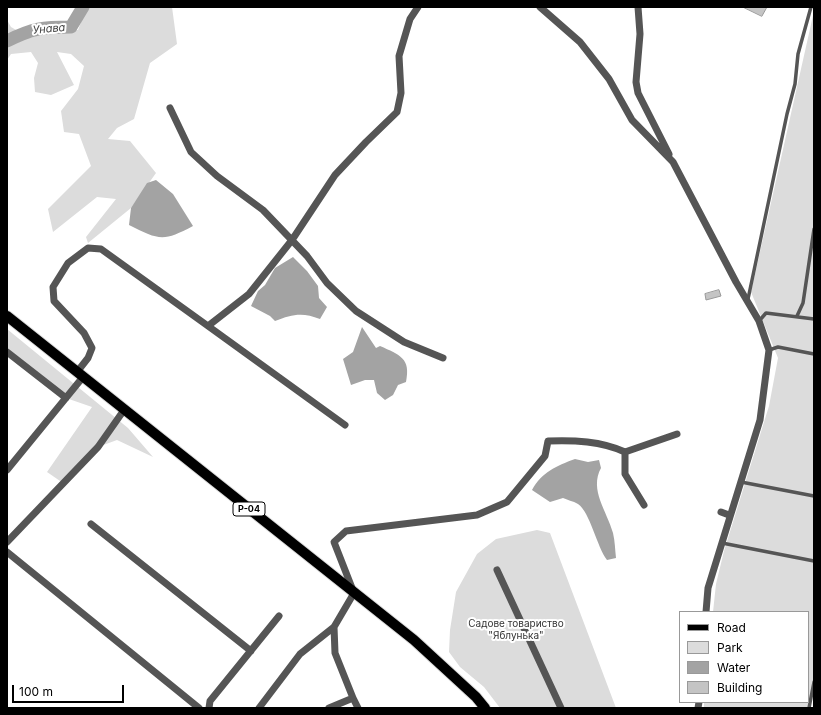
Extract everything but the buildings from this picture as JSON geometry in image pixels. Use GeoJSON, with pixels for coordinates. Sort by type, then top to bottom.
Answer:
{"type":"FeatureCollection","features":[{"type":"Feature","properties":{"kind":"main road","name":"Р-04"},"geometry":{"type":"LineString","coordinates":[[7,316],[414,640],[476,697],[485,708]]}},
{"type":"Feature","properties":{"kind":"street"},"geometry":{"type":"LineString","coordinates":[[208,326],[249,294],[292,240],[335,175],[397,112],[401,94],[399,56],[410,19],[418,7]]}},
{"type":"Feature","properties":{"kind":"street"},"geometry":{"type":"LineString","coordinates":[[540,7],[580,42],[609,80],[632,120],[673,162]]}},
{"type":"Feature","properties":{"kind":"street"},"geometry":{"type":"LineString","coordinates":[[638,7],[640,34],[636,82],[638,93],[736,282],[759,321],[769,350],[760,420],[729,515],[708,588],[706,611]]}},
{"type":"Feature","properties":{"kind":"street"},"geometry":{"type":"LineString","coordinates":[[170,108],[191,152],[217,176],[263,210],[307,256],[327,283],[356,311],[404,342],[443,358]]}},
{"type":"Feature","properties":{"kind":"street"},"geometry":{"type":"LineString","coordinates":[[7,470],[66,398],[80,374],[92,348],[84,333],[54,301],[53,287],[68,263],[88,248],[101,249],[345,425]]}},
{"type":"Feature","properties":{"kind":"street"},"geometry":{"type":"LineString","coordinates":[[7,352],[66,398]]}},
{"type":"Feature","properties":{"kind":"street"},"geometry":{"type":"LineString","coordinates":[[7,542],[98,447],[124,410]]}},
{"type":"Feature","properties":{"kind":"street"},"geometry":{"type":"LineString","coordinates":[[259,708],[300,654],[334,627],[354,593],[334,542],[346,531],[477,515],[507,502],[545,456],[548,441],[572,440],[613,446],[625,452],[678,434]]}},
{"type":"Feature","properties":{"kind":"street"},"geometry":{"type":"LineString","coordinates":[[625,452],[625,474],[644,505]]}},
{"type":"Feature","properties":{"kind":"street"},"geometry":{"type":"LineString","coordinates":[[721,512],[729,515]]}},
{"type":"Feature","properties":{"kind":"street"},"geometry":{"type":"LineString","coordinates":[[91,524],[251,651]]}},
{"type":"Feature","properties":{"kind":"street"},"geometry":{"type":"LineString","coordinates":[[7,552],[200,708]]}},
{"type":"Feature","properties":{"kind":"street"},"geometry":{"type":"LineString","coordinates":[[497,570],[561,708]]}},
{"type":"Feature","properties":{"kind":"street"},"geometry":{"type":"LineString","coordinates":[[209,708],[210,700],[279,616]]}},
{"type":"Feature","properties":{"kind":"street"},"geometry":{"type":"LineString","coordinates":[[334,627],[335,653],[358,708]]}},
{"type":"Feature","properties":{"kind":"street"},"geometry":{"type":"LineString","coordinates":[[329,708],[353,698]]}},
{"type":"Feature","properties":{"kind":"lane"},"geometry":{"type":"LineString","coordinates":[[747,300],[787,114],[795,84],[798,54],[811,7]]}},
{"type":"Feature","properties":{"kind":"lane"},"geometry":{"type":"LineString","coordinates":[[797,316],[803,303],[814,229]]}},
{"type":"Feature","properties":{"kind":"lane"},"geometry":{"type":"LineString","coordinates":[[759,321],[766,313],[814,319]]}},
{"type":"Feature","properties":{"kind":"lane"},"geometry":{"type":"LineString","coordinates":[[769,350],[778,347],[814,354]]}},
{"type":"Feature","properties":{"kind":"lane"},"geometry":{"type":"LineString","coordinates":[[740,482],[814,496]]}},
{"type":"Feature","properties":{"kind":"lane"},"geometry":{"type":"LineString","coordinates":[[721,542],[814,562]]}},
{"type":"Feature","properties":{"kind":"lane"},"geometry":{"type":"LineString","coordinates":[[809,708],[814,682]]}},
{"type":"Feature","properties":{"kind":"green space"},"geometry":{"type":"Polygon","coordinates":[[[87,7],[172,7],[177,44],[150,63],[134,119],[117,128],[108,139],[130,141],[156,173],[131,208],[88,243],[86,237],[116,199],[97,197],[53,232],[48,209],[91,166],[79,134],[64,132],[61,111],[78,89],[84,66],[71,54],[57,52],[74,85],[51,95],[35,92],[34,78],[38,63],[31,52],[11,54],[7,60],[7,20],[11,27],[30,38],[54,30],[78,30],[87,7]]]}},
{"type":"Feature","properties":{"kind":"green space"},"geometry":{"type":"Polygon","coordinates":[[[814,11],[814,685],[810,708],[704,708],[704,703],[809,703],[809,611],[713,611],[716,584],[724,551],[769,406],[778,358],[751,292],[814,11]]]}},
{"type":"Feature","properties":{"kind":"green space"},"geometry":{"type":"Polygon","coordinates":[[[7,329],[128,428],[153,457],[117,440],[98,447],[63,483],[47,472],[92,407],[66,398],[7,352],[7,329]]]}},
{"type":"Feature","properties":{"kind":"green space","name":"Садове товариство \"Яблунька\""},"geometry":{"type":"Polygon","coordinates":[[[537,530],[550,533],[616,708],[500,708],[484,687],[460,667],[449,652],[450,630],[456,592],[477,554],[496,539],[537,530]]]}},
{"type":"Feature","properties":{"kind":"water"},"geometry":{"type":"Polygon","coordinates":[[[156,180],[173,194],[193,226],[175,235],[161,237],[147,234],[129,225],[131,208],[147,183],[156,180]]]}},
{"type":"Feature","properties":{"kind":"water"},"geometry":{"type":"Polygon","coordinates":[[[293,257],[307,271],[318,286],[319,298],[327,307],[320,319],[308,315],[298,315],[275,321],[270,316],[251,306],[258,291],[265,285],[275,268],[293,257]]]}},
{"type":"Feature","properties":{"kind":"water"},"geometry":{"type":"Polygon","coordinates":[[[362,327],[376,348],[380,346],[398,355],[405,362],[407,368],[406,382],[398,385],[393,395],[385,400],[377,393],[374,380],[365,380],[351,385],[343,359],[353,352],[362,327]]]}},
{"type":"Feature","properties":{"kind":"water"},"geometry":{"type":"Polygon","coordinates":[[[575,459],[588,462],[599,460],[601,468],[597,484],[598,492],[613,533],[616,558],[607,560],[586,514],[578,504],[563,498],[550,502],[532,490],[540,479],[550,470],[575,459]]]}},
{"type":"Feature","properties":{"kind":"waterway","name":"Унава"},"geometry":{"type":"LineString","coordinates":[[7,41],[24,33],[38,29],[71,27],[83,7]]}}]}
